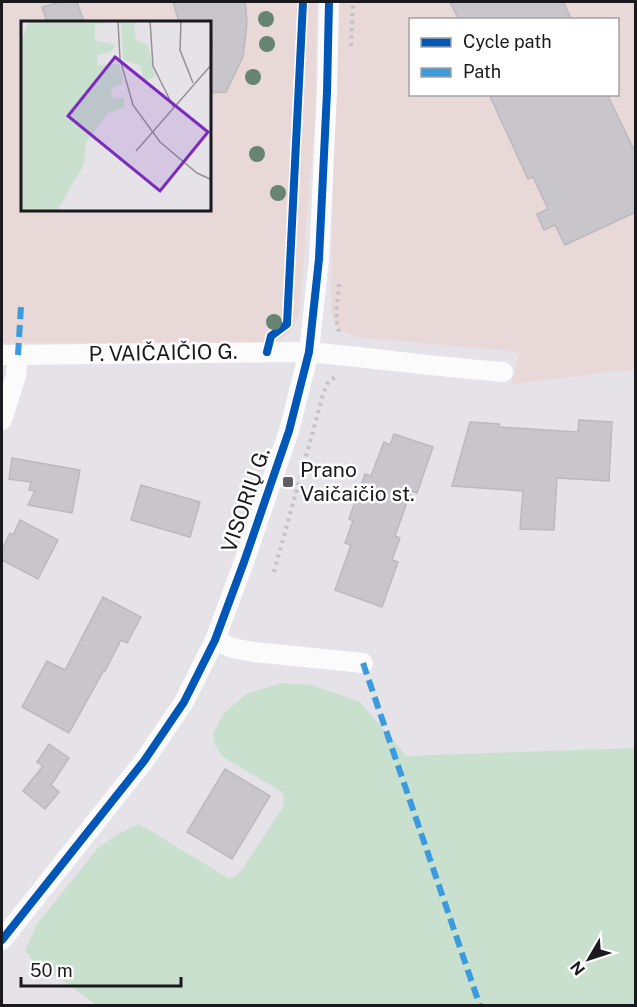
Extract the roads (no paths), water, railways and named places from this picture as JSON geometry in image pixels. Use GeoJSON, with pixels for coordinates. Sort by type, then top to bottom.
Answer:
{"type":"FeatureCollection","features":[{"type":"Feature","properties":{"kind":"street","name":"VISORIŲ G."},"geometry":{"type":"LineString","coordinates":[[2,940],[144,761],[184,702],[215,640],[289,431],[309,352],[314,311],[320,238],[329,2]]}},
{"type":"Feature","properties":{"kind":"street","name":"P. VAIČAIČIO G."},"geometry":{"type":"LineString","coordinates":[[10,355],[309,352],[503,372]]}},
{"type":"Feature","properties":{"kind":"street"},"geometry":{"type":"LineString","coordinates":[[2,420],[16,376],[10,355]]}},
{"type":"Feature","properties":{"kind":"street"},"geometry":{"type":"LineString","coordinates":[[215,640],[232,648],[254,652],[363,663]]}},
{"type":"Feature","properties":{"kind":"place","name":"Prano Vaičaičio st."},"geometry":{"type":"Point","coordinates":[288,482]}}]}
